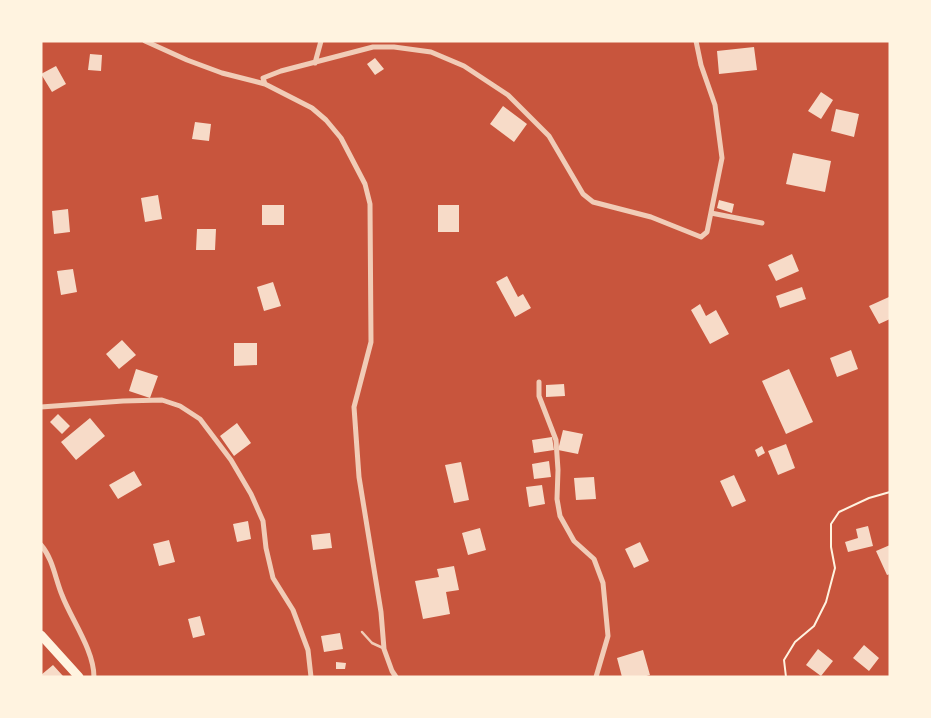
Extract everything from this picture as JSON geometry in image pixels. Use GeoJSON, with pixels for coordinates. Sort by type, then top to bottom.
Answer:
{"type":"FeatureCollection","features":[{"type":"Feature","properties":{"kind":"main road"},"geometry":{"type":"LineString","coordinates":[[41,635],[75,675]]}},
{"type":"Feature","properties":{"kind":"street"},"geometry":{"type":"LineString","coordinates":[[145,41],[222,73],[265,84],[312,108],[326,120],[341,138],[365,184],[370,204],[371,342],[354,407],[359,477],[381,612],[384,649],[396,677]]}},
{"type":"Feature","properties":{"kind":"street"},"geometry":{"type":"LineString","coordinates":[[315,63],[320,41]]}},
{"type":"Feature","properties":{"kind":"street"},"geometry":{"type":"LineString","coordinates":[[265,84],[263,78],[268,75],[373,47],[394,47],[432,52],[464,66],[508,95],[549,136],[583,194],[593,202],[651,217],[701,237],[707,232],[722,158],[715,105],[701,65],[696,41]]}},
{"type":"Feature","properties":{"kind":"street"},"geometry":{"type":"LineString","coordinates":[[711,212],[762,223]]}},
{"type":"Feature","properties":{"kind":"street"},"geometry":{"type":"LineString","coordinates":[[539,382],[539,396],[556,440],[557,500],[560,516],[574,541],[594,559],[604,583],[608,636],[596,677]]}},
{"type":"Feature","properties":{"kind":"street"},"geometry":{"type":"LineString","coordinates":[[41,407],[162,400],[180,406],[200,419],[231,460],[251,494],[263,520],[266,548],[273,578],[293,610],[308,650],[311,677]]}},
{"type":"Feature","properties":{"kind":"street"},"geometry":{"type":"LineString","coordinates":[[41,545],[50,558],[62,596],[94,669],[94,677]]}},
{"type":"Feature","properties":{"kind":"lane"},"geometry":{"type":"LineString","coordinates":[[362,632],[372,643],[384,649]]}},
{"type":"Feature","properties":{"kind":"path"},"geometry":{"type":"LineString","coordinates":[[786,677],[784,660],[795,642],[814,626],[826,602],[835,568],[831,547],[831,524],[839,512],[869,498],[890,492]]}},
{"type":"Feature","properties":{"kind":"building"},"geometry":{"type":"Polygon","coordinates":[[[754,47],[757,70],[719,74],[717,51],[754,47]]]}},
{"type":"Feature","properties":{"kind":"building"},"geometry":{"type":"Polygon","coordinates":[[[90,54],[102,55],[101,71],[88,70],[90,54]]]}},
{"type":"Feature","properties":{"kind":"building"},"geometry":{"type":"Polygon","coordinates":[[[375,58],[384,69],[375,75],[367,64],[375,58]]]}},
{"type":"Feature","properties":{"kind":"building"},"geometry":{"type":"Polygon","coordinates":[[[56,66],[66,84],[52,92],[41,74],[56,66]]]}},
{"type":"Feature","properties":{"kind":"building"},"geometry":{"type":"Polygon","coordinates":[[[821,92],[833,100],[821,119],[808,111],[821,92]]]}},
{"type":"Feature","properties":{"kind":"building"},"geometry":{"type":"Polygon","coordinates":[[[503,106],[527,124],[514,142],[490,124],[503,106]]]}},
{"type":"Feature","properties":{"kind":"building"},"geometry":{"type":"Polygon","coordinates":[[[836,109],[859,114],[854,137],[831,131],[836,109]]]}},
{"type":"Feature","properties":{"kind":"building"},"geometry":{"type":"Polygon","coordinates":[[[195,122],[211,124],[209,141],[192,139],[195,122]]]}},
{"type":"Feature","properties":{"kind":"building"},"geometry":{"type":"Polygon","coordinates":[[[793,153],[831,161],[825,192],[786,184],[793,153]]]}},
{"type":"Feature","properties":{"kind":"building"},"geometry":{"type":"Polygon","coordinates":[[[158,195],[162,219],[145,222],[141,198],[158,195]]]}},
{"type":"Feature","properties":{"kind":"building"},"geometry":{"type":"Polygon","coordinates":[[[719,200],[734,204],[732,213],[717,208],[719,200]]]}},
{"type":"Feature","properties":{"kind":"building"},"geometry":{"type":"Polygon","coordinates":[[[262,205],[284,205],[284,225],[262,225],[262,205]]]}},
{"type":"Feature","properties":{"kind":"building"},"geometry":{"type":"Polygon","coordinates":[[[438,205],[459,205],[459,232],[438,232],[438,205]]]}},
{"type":"Feature","properties":{"kind":"building"},"geometry":{"type":"Polygon","coordinates":[[[68,209],[70,232],[54,234],[52,211],[68,209]]]}},
{"type":"Feature","properties":{"kind":"building"},"geometry":{"type":"Polygon","coordinates":[[[197,229],[216,229],[215,250],[196,250],[197,229]]]}},
{"type":"Feature","properties":{"kind":"building"},"geometry":{"type":"Polygon","coordinates":[[[792,254],[799,271],[776,281],[768,265],[792,254]]]}},
{"type":"Feature","properties":{"kind":"building"},"geometry":{"type":"Polygon","coordinates":[[[73,269],[77,292],[61,295],[57,271],[73,269]]]}},
{"type":"Feature","properties":{"kind":"building"},"geometry":{"type":"Polygon","coordinates":[[[507,276],[518,297],[523,294],[531,308],[515,317],[496,282],[507,276]]]}},
{"type":"Feature","properties":{"kind":"building"},"geometry":{"type":"Polygon","coordinates":[[[273,282],[281,306],[264,311],[257,287],[273,282]]]}},
{"type":"Feature","properties":{"kind":"building"},"geometry":{"type":"Polygon","coordinates":[[[802,287],[806,299],[780,308],[776,296],[802,287]]]}},
{"type":"Feature","properties":{"kind":"building"},"geometry":{"type":"Polygon","coordinates":[[[889,297],[890,319],[879,324],[869,306],[889,297]]]}},
{"type":"Feature","properties":{"kind":"building"},"geometry":{"type":"Polygon","coordinates":[[[700,304],[706,316],[716,310],[729,334],[710,344],[691,310],[700,304]]]}},
{"type":"Feature","properties":{"kind":"building"},"geometry":{"type":"Polygon","coordinates":[[[122,340],[136,355],[119,369],[106,354],[122,340]]]}},
{"type":"Feature","properties":{"kind":"building"},"geometry":{"type":"Polygon","coordinates":[[[234,343],[257,343],[257,365],[234,366],[234,343]]]}},
{"type":"Feature","properties":{"kind":"building"},"geometry":{"type":"Polygon","coordinates":[[[851,350],[858,369],[837,377],[830,358],[851,350]]]}},
{"type":"Feature","properties":{"kind":"building"},"geometry":{"type":"Polygon","coordinates":[[[136,369],[158,376],[150,398],[129,391],[136,369]]]}},
{"type":"Feature","properties":{"kind":"building"},"geometry":{"type":"Polygon","coordinates":[[[789,369],[813,422],[786,434],[762,381],[789,369]]]}},
{"type":"Feature","properties":{"kind":"building"},"geometry":{"type":"Polygon","coordinates":[[[564,384],[565,396],[546,397],[546,385],[564,384]]]}},
{"type":"Feature","properties":{"kind":"building"},"geometry":{"type":"Polygon","coordinates":[[[58,414],[70,426],[62,434],[50,422],[58,414]]]}},
{"type":"Feature","properties":{"kind":"building"},"geometry":{"type":"Polygon","coordinates":[[[90,418],[105,436],[76,460],[61,442],[90,418]]]}},
{"type":"Feature","properties":{"kind":"building"},"geometry":{"type":"Polygon","coordinates":[[[237,423],[251,443],[234,456],[220,436],[237,423]]]}},
{"type":"Feature","properties":{"kind":"building"},"geometry":{"type":"Polygon","coordinates":[[[563,430],[583,434],[578,454],[558,450],[563,430]]]}},
{"type":"Feature","properties":{"kind":"building"},"geometry":{"type":"Polygon","coordinates":[[[552,437],[554,450],[534,453],[532,440],[552,437]]]}},
{"type":"Feature","properties":{"kind":"building"},"geometry":{"type":"Polygon","coordinates":[[[786,444],[795,468],[778,475],[768,451],[786,444]]]}},
{"type":"Feature","properties":{"kind":"building"},"geometry":{"type":"Polygon","coordinates":[[[762,446],[765,453],[758,457],[755,450],[762,446]]]}},
{"type":"Feature","properties":{"kind":"building"},"geometry":{"type":"Polygon","coordinates":[[[549,461],[551,477],[534,479],[532,464],[549,461]]]}},
{"type":"Feature","properties":{"kind":"building"},"geometry":{"type":"Polygon","coordinates":[[[461,462],[469,500],[454,503],[445,465],[461,462]]]}},
{"type":"Feature","properties":{"kind":"building"},"geometry":{"type":"Polygon","coordinates":[[[134,471],[142,485],[118,499],[109,485],[134,471]]]}},
{"type":"Feature","properties":{"kind":"building"},"geometry":{"type":"Polygon","coordinates":[[[734,475],[746,501],[732,507],[720,481],[734,475]]]}},
{"type":"Feature","properties":{"kind":"building"},"geometry":{"type":"Polygon","coordinates":[[[594,477],[596,499],[576,500],[574,478],[594,477]]]}},
{"type":"Feature","properties":{"kind":"building"},"geometry":{"type":"Polygon","coordinates":[[[542,485],[545,504],[529,507],[526,487],[542,485]]]}},
{"type":"Feature","properties":{"kind":"building"},"geometry":{"type":"Polygon","coordinates":[[[248,521],[251,539],[237,542],[233,524],[248,521]]]}},
{"type":"Feature","properties":{"kind":"building"},"geometry":{"type":"Polygon","coordinates":[[[868,526],[873,546],[848,552],[845,542],[858,538],[856,529],[868,526]]]}},
{"type":"Feature","properties":{"kind":"building"},"geometry":{"type":"Polygon","coordinates":[[[480,528],[486,550],[468,555],[462,533],[480,528]]]}},
{"type":"Feature","properties":{"kind":"building"},"geometry":{"type":"Polygon","coordinates":[[[330,533],[332,548],[313,550],[311,535],[330,533]]]}},
{"type":"Feature","properties":{"kind":"building"},"geometry":{"type":"Polygon","coordinates":[[[169,540],[175,562],[159,566],[153,544],[169,540]]]}},
{"type":"Feature","properties":{"kind":"building"},"geometry":{"type":"Polygon","coordinates":[[[640,542],[649,561],[634,568],[625,549],[640,542]]]}},
{"type":"Feature","properties":{"kind":"building"},"geometry":{"type":"Polygon","coordinates":[[[890,545],[890,574],[887,575],[876,551],[890,545]]]}},
{"type":"Feature","properties":{"kind":"building"},"geometry":{"type":"Polygon","coordinates":[[[454,566],[459,590],[446,592],[450,614],[423,619],[415,581],[439,577],[437,569],[454,566]]]}},
{"type":"Feature","properties":{"kind":"building"},"geometry":{"type":"Polygon","coordinates":[[[200,616],[205,635],[193,638],[188,619],[200,616]]]}},
{"type":"Feature","properties":{"kind":"building"},"geometry":{"type":"Polygon","coordinates":[[[340,633],[343,649],[324,652],[321,636],[340,633]]]}},
{"type":"Feature","properties":{"kind":"building"},"geometry":{"type":"Polygon","coordinates":[[[864,645],[879,658],[869,671],[853,658],[864,645]]]}},
{"type":"Feature","properties":{"kind":"building"},"geometry":{"type":"Polygon","coordinates":[[[818,649],[833,661],[821,676],[806,665],[818,649]]]}},
{"type":"Feature","properties":{"kind":"building"},"geometry":{"type":"Polygon","coordinates":[[[643,650],[650,675],[622,677],[617,658],[643,650]]]}},
{"type":"Feature","properties":{"kind":"building"},"geometry":{"type":"Polygon","coordinates":[[[336,662],[346,663],[345,669],[336,669],[336,662]]]}},
{"type":"Feature","properties":{"kind":"building"},"geometry":{"type":"Polygon","coordinates":[[[53,665],[63,676],[41,677],[41,675],[53,665]]]}}]}
